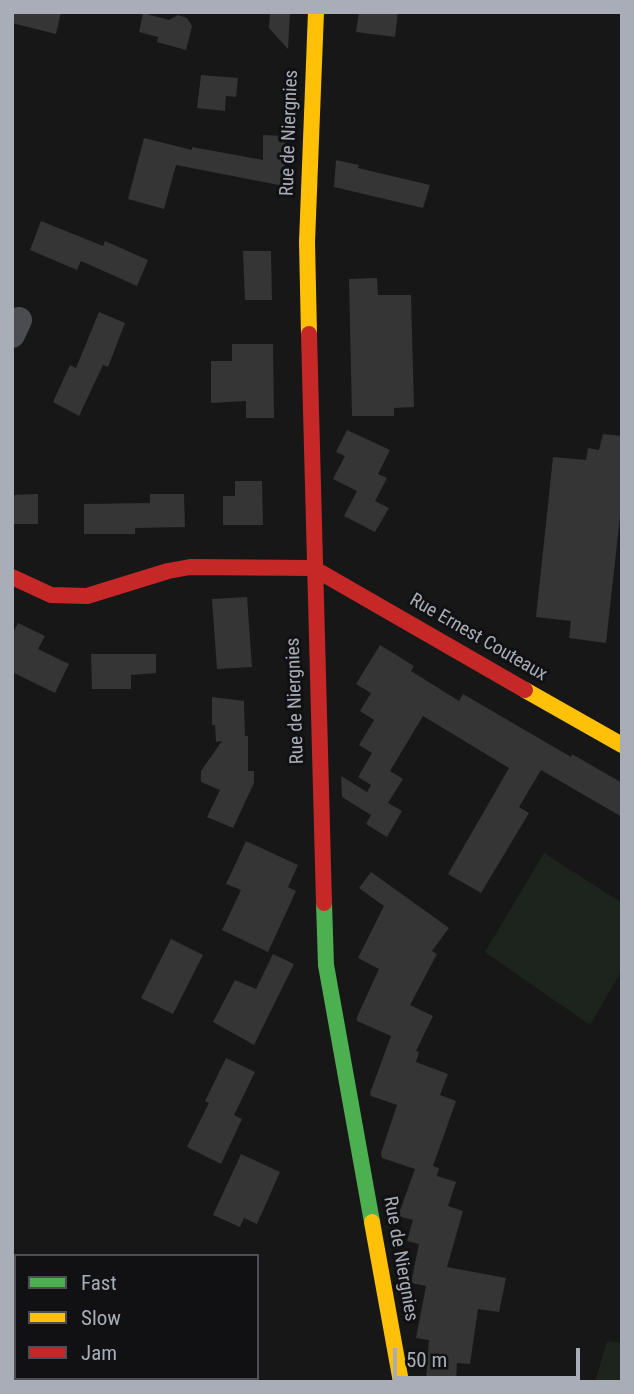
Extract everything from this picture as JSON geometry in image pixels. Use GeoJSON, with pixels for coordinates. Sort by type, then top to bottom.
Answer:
{"type":"FeatureCollection","features":[{"type":"Feature","properties":{"kind":"street","name":"Rue de Niergnies"},"geometry":{"type":"LineString","coordinates":[[316,12],[307,242],[313,568],[326,965],[401,1382]]}},
{"type":"Feature","properties":{"kind":"street"},"geometry":{"type":"LineString","coordinates":[[12,577],[51,595],[87,596],[190,567],[313,568]]}},
{"type":"Feature","properties":{"kind":"street","name":"Rue Ernest Couteaux"},"geometry":{"type":"LineString","coordinates":[[313,568],[622,745]]}},
{"type":"Feature","properties":{"kind":"shaded area"},"geometry":{"type":"Polygon","coordinates":[[[544,853],[622,903],[622,970],[590,1025],[485,952],[544,853]]]}},
{"type":"Feature","properties":{"kind":"shaded area"},"geometry":{"type":"Polygon","coordinates":[[[12,1274],[14,1380],[263,1382],[12,1382],[12,1274]]]}},
{"type":"Feature","properties":{"kind":"shaded area"},"geometry":{"type":"Polygon","coordinates":[[[607,1341],[622,1343],[622,1382],[595,1382],[607,1341]]]}},
{"type":"Feature","properties":{"kind":"building"},"geometry":{"type":"Polygon","coordinates":[[[12,12],[61,12],[56,34],[12,23],[12,12]]]}},
{"type":"Feature","properties":{"kind":"building"},"geometry":{"type":"Polygon","coordinates":[[[270,12],[290,12],[288,49],[269,28],[270,12]]]}},
{"type":"Feature","properties":{"kind":"building"},"geometry":{"type":"Polygon","coordinates":[[[359,12],[398,12],[395,37],[356,32],[359,12]]]}},
{"type":"Feature","properties":{"kind":"building"},"geometry":{"type":"Polygon","coordinates":[[[143,13],[169,20],[178,15],[187,18],[192,26],[186,50],[157,42],[158,37],[139,32],[143,13]]]}},
{"type":"Feature","properties":{"kind":"building"},"geometry":{"type":"Polygon","coordinates":[[[201,75],[238,78],[236,97],[226,96],[225,111],[197,108],[201,75]]]}},
{"type":"Feature","properties":{"kind":"building"},"geometry":{"type":"Polygon","coordinates":[[[263,135],[286,136],[284,186],[176,165],[164,209],[128,199],[144,138],[192,150],[192,147],[263,160],[263,135]]]}},
{"type":"Feature","properties":{"kind":"building"},"geometry":{"type":"Polygon","coordinates":[[[336,160],[430,185],[423,208],[334,187],[336,160]]]}},
{"type":"Feature","properties":{"kind":"building"},"geometry":{"type":"Polygon","coordinates":[[[41,221],[103,246],[105,241],[148,260],[137,286],[81,261],[77,270],[30,250],[41,221]]]}},
{"type":"Feature","properties":{"kind":"building"},"geometry":{"type":"Polygon","coordinates":[[[243,251],[271,251],[272,300],[245,300],[243,251]]]}},
{"type":"Feature","properties":{"kind":"building"},"geometry":{"type":"Polygon","coordinates":[[[377,278],[378,295],[411,295],[414,407],[394,408],[394,416],[352,416],[349,279],[377,278]]]}},
{"type":"Feature","properties":{"kind":"building"},"geometry":{"type":"Polygon","coordinates":[[[99,312],[125,323],[108,367],[103,365],[79,416],[53,402],[70,365],[76,368],[99,312]]]}},
{"type":"Feature","properties":{"kind":"building"},"geometry":{"type":"Polygon","coordinates":[[[232,344],[273,344],[274,418],[246,418],[246,401],[211,403],[211,361],[232,361],[232,344]]]}},
{"type":"Feature","properties":{"kind":"building"},"geometry":{"type":"Polygon","coordinates":[[[347,430],[390,450],[378,474],[387,478],[375,501],[389,508],[375,532],[344,516],[357,491],[333,479],[345,456],[336,452],[347,430]]]}},
{"type":"Feature","properties":{"kind":"building"},"geometry":{"type":"Polygon","coordinates":[[[603,434],[622,436],[622,499],[606,643],[569,638],[571,621],[536,617],[553,457],[586,460],[588,448],[599,450],[603,434]]]}},
{"type":"Feature","properties":{"kind":"building"},"geometry":{"type":"Polygon","coordinates":[[[235,481],[262,481],[263,525],[223,525],[223,496],[235,496],[235,481]]]}},
{"type":"Feature","properties":{"kind":"building"},"geometry":{"type":"Polygon","coordinates":[[[38,494],[38,524],[12,524],[12,495],[38,494]]]}},
{"type":"Feature","properties":{"kind":"building"},"geometry":{"type":"Polygon","coordinates":[[[150,494],[184,494],[185,527],[135,528],[135,534],[84,534],[84,504],[150,503],[150,494]]]}},
{"type":"Feature","properties":{"kind":"building"},"geometry":{"type":"Polygon","coordinates":[[[247,597],[252,667],[217,669],[212,599],[247,597]]]}},
{"type":"Feature","properties":{"kind":"building"},"geometry":{"type":"Polygon","coordinates":[[[18,623],[45,636],[38,649],[69,664],[55,693],[12,672],[12,635],[18,623]]]}},
{"type":"Feature","properties":{"kind":"building"},"geometry":{"type":"Polygon","coordinates":[[[380,645],[414,666],[411,671],[459,701],[463,694],[571,757],[572,754],[622,783],[622,817],[541,770],[519,807],[529,813],[481,893],[448,874],[509,768],[423,716],[390,771],[403,779],[388,803],[402,811],[387,837],[366,824],[371,815],[342,797],[341,776],[367,792],[371,785],[358,777],[372,753],[359,745],[374,720],[360,711],[371,693],[356,684],[380,645]]]}},
{"type":"Feature","properties":{"kind":"building"},"geometry":{"type":"Polygon","coordinates":[[[91,654],[156,654],[156,673],[131,675],[131,689],[92,689],[91,654]]]}},
{"type":"Feature","properties":{"kind":"building"},"geometry":{"type":"Polygon","coordinates":[[[212,697],[244,701],[248,771],[254,771],[254,783],[233,828],[207,817],[220,790],[201,782],[201,771],[222,741],[216,742],[215,725],[212,725],[212,697]]]}},
{"type":"Feature","properties":{"kind":"building"},"geometry":{"type":"Polygon","coordinates":[[[246,841],[298,865],[288,887],[296,891],[268,952],[222,930],[241,890],[226,884],[246,841]]]}},
{"type":"Feature","properties":{"kind":"building"},"geometry":{"type":"Polygon","coordinates":[[[371,872],[449,928],[432,951],[437,954],[410,1005],[433,1016],[416,1051],[419,1052],[416,1062],[448,1074],[440,1095],[456,1101],[433,1166],[439,1168],[437,1176],[456,1182],[448,1206],[463,1211],[447,1267],[506,1278],[499,1312],[478,1309],[470,1364],[457,1363],[456,1382],[426,1382],[429,1340],[416,1338],[426,1286],[411,1283],[419,1244],[407,1241],[413,1220],[398,1216],[415,1169],[382,1158],[381,1153],[397,1105],[371,1096],[370,1093],[391,1036],[357,1021],[379,969],[358,958],[384,906],[359,888],[371,872]]]}},
{"type":"Feature","properties":{"kind":"building"},"geometry":{"type":"Polygon","coordinates":[[[171,939],[203,955],[173,1014],[141,998],[171,939]]]}},
{"type":"Feature","properties":{"kind":"building"},"geometry":{"type":"Polygon","coordinates":[[[273,954],[294,964],[254,1045],[213,1022],[235,980],[256,989],[273,954]]]}},
{"type":"Feature","properties":{"kind":"building"},"geometry":{"type":"Polygon","coordinates":[[[226,1058],[255,1072],[234,1115],[242,1119],[221,1164],[187,1147],[209,1103],[205,1101],[226,1058]]]}},
{"type":"Feature","properties":{"kind":"building"},"geometry":{"type":"Polygon","coordinates":[[[241,1154],[280,1172],[257,1224],[244,1218],[240,1227],[213,1215],[241,1154]]]}},
{"type":"Feature","properties":{"kind":"traffic: fast"},"geometry":{"type":"LineString","coordinates":[[324,903],[326,965],[372,1222]]}},
{"type":"Feature","properties":{"kind":"traffic: slow"},"geometry":{"type":"LineString","coordinates":[[309,334],[307,242],[316,12]]}},
{"type":"Feature","properties":{"kind":"traffic: slow"},"geometry":{"type":"LineString","coordinates":[[525,690],[622,745]]}},
{"type":"Feature","properties":{"kind":"traffic: slow"},"geometry":{"type":"LineString","coordinates":[[372,1222],[401,1382]]}},
{"type":"Feature","properties":{"kind":"traffic: jam"},"geometry":{"type":"LineString","coordinates":[[309,334],[324,903]]}},
{"type":"Feature","properties":{"kind":"traffic: jam"},"geometry":{"type":"LineString","coordinates":[[12,577],[51,595],[87,596],[168,571],[190,567],[313,568],[525,690]]}}]}
